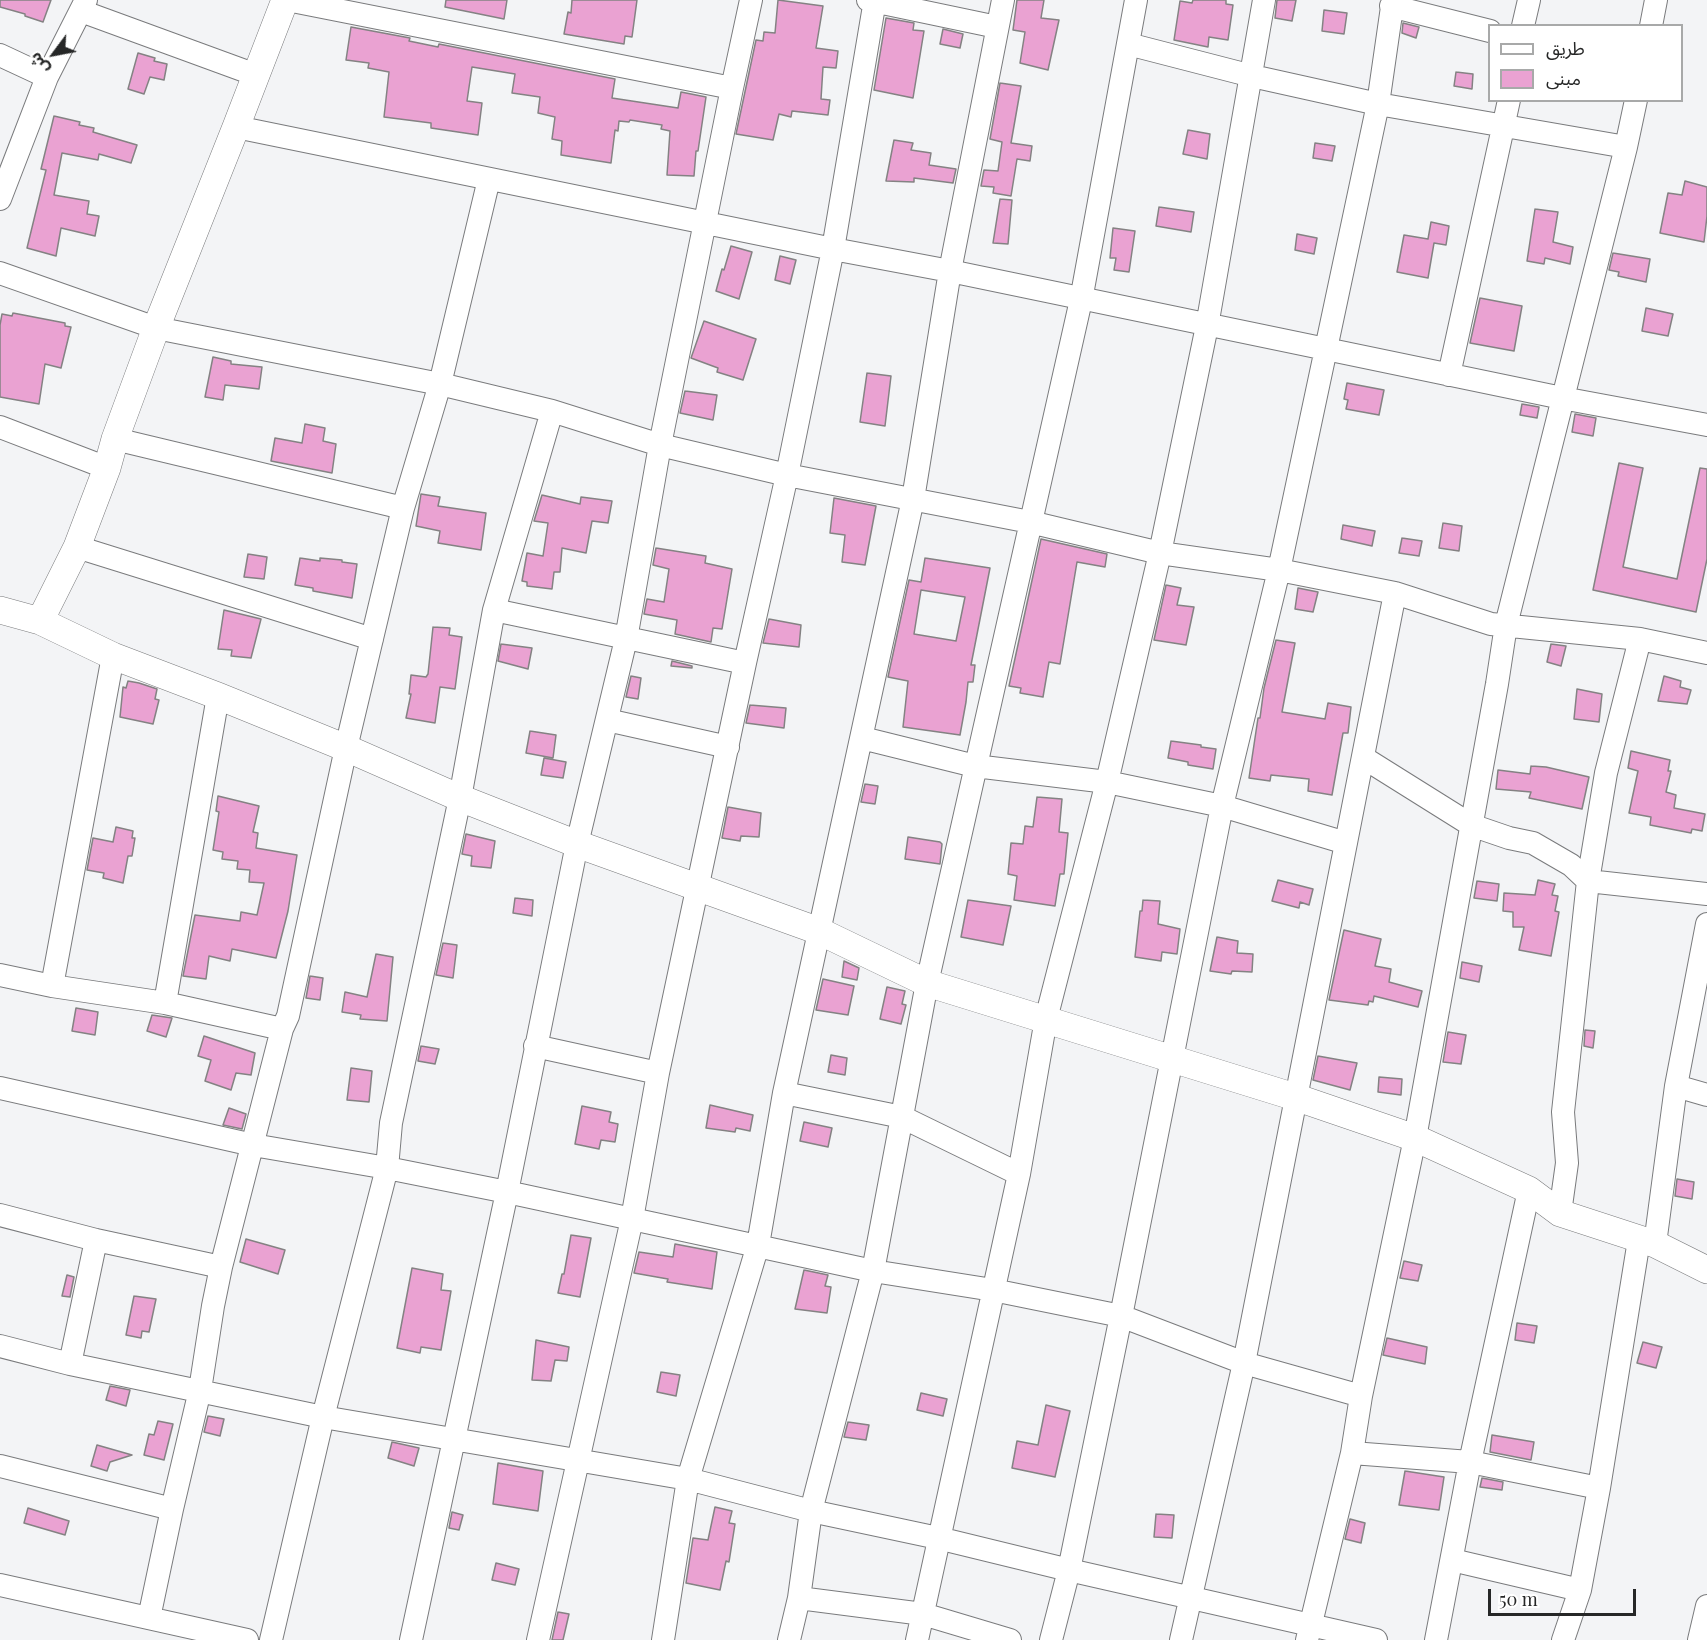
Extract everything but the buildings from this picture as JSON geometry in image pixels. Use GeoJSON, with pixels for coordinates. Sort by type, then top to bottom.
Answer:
{"type":"FeatureCollection","features":[{"type":"Feature","properties":{"kind":"street"},"geometry":{"type":"LineString","coordinates":[[40,621],[76,547],[107,468],[115,439],[156,328],[286,0],[732,88]]}},
{"type":"Feature","properties":{"kind":"street"},"geometry":{"type":"LineString","coordinates":[[411,1640],[507,1192],[577,844],[626,639],[660,445],[751,0]]}},
{"type":"Feature","properties":{"kind":"street"},"geometry":{"type":"LineString","coordinates":[[663,1640],[688,1479],[758,1245],[784,1093],[913,499],[950,271],[1003,0]]}},
{"type":"Feature","properties":{"kind":"street"},"geometry":{"type":"LineString","coordinates":[[789,1640],[799,1598],[812,1511],[873,1271],[927,982],[1081,300],[1136,0]]}},
{"type":"Feature","properties":{"kind":"street"},"geometry":{"type":"LineString","coordinates":[[917,1640],[1019,1174],[1046,1019],[1107,782],[1160,553],[1207,326],[1264,0]]}},
{"type":"Feature","properties":{"kind":"street"},"geometry":{"type":"LineString","coordinates":[[1523,24],[1529,0]]}},
{"type":"Feature","properties":{"kind":"street"},"geometry":{"type":"LineString","coordinates":[[1651,24],[1656,0]]}},
{"type":"Feature","properties":{"kind":"street"},"geometry":{"type":"LineString","coordinates":[[538,1640],[632,1219],[658,1072],[787,475],[833,249],[873,1],[996,27]]}},
{"type":"Feature","properties":{"kind":"street"},"geometry":{"type":"LineString","coordinates":[[1051,1640],[1069,1570],[1222,806],[1279,570],[1378,104],[1392,3],[1488,30]]}},
{"type":"Feature","properties":{"kind":"street"},"geometry":{"type":"LineString","coordinates":[[0,199],[47,77],[83,5],[256,75]]}},
{"type":"Feature","properties":{"kind":"street"},"geometry":{"type":"LineString","coordinates":[[1128,44],[1252,76],[1378,104],[1504,124],[1626,147]]}},
{"type":"Feature","properties":{"kind":"street"},"geometry":{"type":"LineString","coordinates":[[0,55],[47,77]]}},
{"type":"Feature","properties":{"kind":"street"},"geometry":{"type":"LineString","coordinates":[[1449,375],[1509,102]]}},
{"type":"Feature","properties":{"kind":"street"},"geometry":{"type":"LineString","coordinates":[[1309,1633],[1352,1453],[1361,1396],[1415,1138],[1506,626],[1636,102]]}},
{"type":"Feature","properties":{"kind":"street"},"geometry":{"type":"LineString","coordinates":[[236,127],[1707,426]]}},
{"type":"Feature","properties":{"kind":"street"},"geometry":{"type":"LineString","coordinates":[[149,1618],[200,1390],[221,1267],[282,1029],[288,1016],[346,748],[403,508],[440,384],[489,179]]}},
{"type":"Feature","properties":{"kind":"street"},"geometry":{"type":"LineString","coordinates":[[0,273],[156,328],[440,384],[552,411],[660,445],[787,475],[1030,522],[1160,553],[1279,570],[1395,593],[1491,624],[1640,639],[1707,653]]}},
{"type":"Feature","properties":{"kind":"street"},"geometry":{"type":"LineString","coordinates":[[271,1640],[323,1417],[387,1168],[391,1123],[460,798],[494,610],[552,411]]}},
{"type":"Feature","properties":{"kind":"street"},"geometry":{"type":"LineString","coordinates":[[0,427],[107,468]]}},
{"type":"Feature","properties":{"kind":"street"},"geometry":{"type":"LineString","coordinates":[[115,439],[403,508]]}},
{"type":"Feature","properties":{"kind":"street"},"geometry":{"type":"LineString","coordinates":[[76,547],[372,639]]}},
{"type":"Feature","properties":{"kind":"street"},"geometry":{"type":"LineString","coordinates":[[1181,1640],[1244,1363],[1395,593]]}},
{"type":"Feature","properties":{"kind":"street"},"geometry":{"type":"LineString","coordinates":[[0,610],[40,621],[112,656],[346,748],[460,798],[577,844],[698,886],[819,932],[927,982],[1295,1097],[1415,1138],[1529,1190],[1560,1213],[1647,1242],[1707,1270]]}},
{"type":"Feature","properties":{"kind":"street"},"geometry":{"type":"LineString","coordinates":[[494,610],[745,663]]}},
{"type":"Feature","properties":{"kind":"street"},"geometry":{"type":"LineString","coordinates":[[1560,1213],[1567,1163],[1563,1112],[1588,881],[1606,773],[1640,639]]}},
{"type":"Feature","properties":{"kind":"street"},"geometry":{"type":"LineString","coordinates":[[52,986],[112,656]]}},
{"type":"Feature","properties":{"kind":"street"},"geometry":{"type":"LineString","coordinates":[[165,1003],[218,696]]}},
{"type":"Feature","properties":{"kind":"street"},"geometry":{"type":"LineString","coordinates":[[607,720],[728,747]]}},
{"type":"Feature","properties":{"kind":"street"},"geometry":{"type":"LineString","coordinates":[[862,738],[975,766],[1107,782],[1222,806],[1346,843]]}},
{"type":"Feature","properties":{"kind":"street"},"geometry":{"type":"LineString","coordinates":[[1364,758],[1471,825],[1509,838],[1533,843],[1571,865],[1588,881],[1707,894]]}},
{"type":"Feature","properties":{"kind":"street"},"geometry":{"type":"LineString","coordinates":[[1563,1640],[1580,1590],[1707,924]]}},
{"type":"Feature","properties":{"kind":"street"},"geometry":{"type":"LineString","coordinates":[[0,975],[52,986],[165,1003],[282,1029]]}},
{"type":"Feature","properties":{"kind":"street"},"geometry":{"type":"LineString","coordinates":[[535,1046],[658,1072]]}},
{"type":"Feature","properties":{"kind":"street"},"geometry":{"type":"LineString","coordinates":[[1676,1086],[1707,1095]]}},
{"type":"Feature","properties":{"kind":"street"},"geometry":{"type":"LineString","coordinates":[[0,1088],[253,1145],[507,1192],[873,1271],[993,1290],[1121,1316],[1244,1363],[1361,1396]]}},
{"type":"Feature","properties":{"kind":"street"},"geometry":{"type":"LineString","coordinates":[[784,1093],[902,1117],[1019,1174]]}},
{"type":"Feature","properties":{"kind":"street"},"geometry":{"type":"LineString","coordinates":[[1436,1640],[1470,1462],[1529,1190]]}},
{"type":"Feature","properties":{"kind":"street"},"geometry":{"type":"LineString","coordinates":[[0,1215],[96,1240],[221,1267]]}},
{"type":"Feature","properties":{"kind":"street"},"geometry":{"type":"LineString","coordinates":[[70,1364],[96,1240]]}},
{"type":"Feature","properties":{"kind":"street"},"geometry":{"type":"LineString","coordinates":[[0,1346],[70,1364],[323,1417],[688,1479],[812,1511],[938,1538],[1191,1598],[1309,1633],[1376,1640]]}},
{"type":"Feature","properties":{"kind":"street"},"geometry":{"type":"LineString","coordinates":[[1352,1453],[1470,1462],[1599,1488]]}},
{"type":"Feature","properties":{"kind":"street"},"geometry":{"type":"LineString","coordinates":[[0,1466],[172,1509]]}},
{"type":"Feature","properties":{"kind":"street"},"geometry":{"type":"LineString","coordinates":[[1452,1560],[1580,1590]]}},
{"type":"Feature","properties":{"kind":"street"},"geometry":{"type":"LineString","coordinates":[[0,1585],[247,1640]]}},
{"type":"Feature","properties":{"kind":"street"},"geometry":{"type":"LineString","coordinates":[[799,1598],[923,1614],[1010,1640]]}},
{"type":"Feature","properties":{"kind":"street"},"geometry":{"type":"LineString","coordinates":[[1699,1640],[1707,1606]]}}]}
